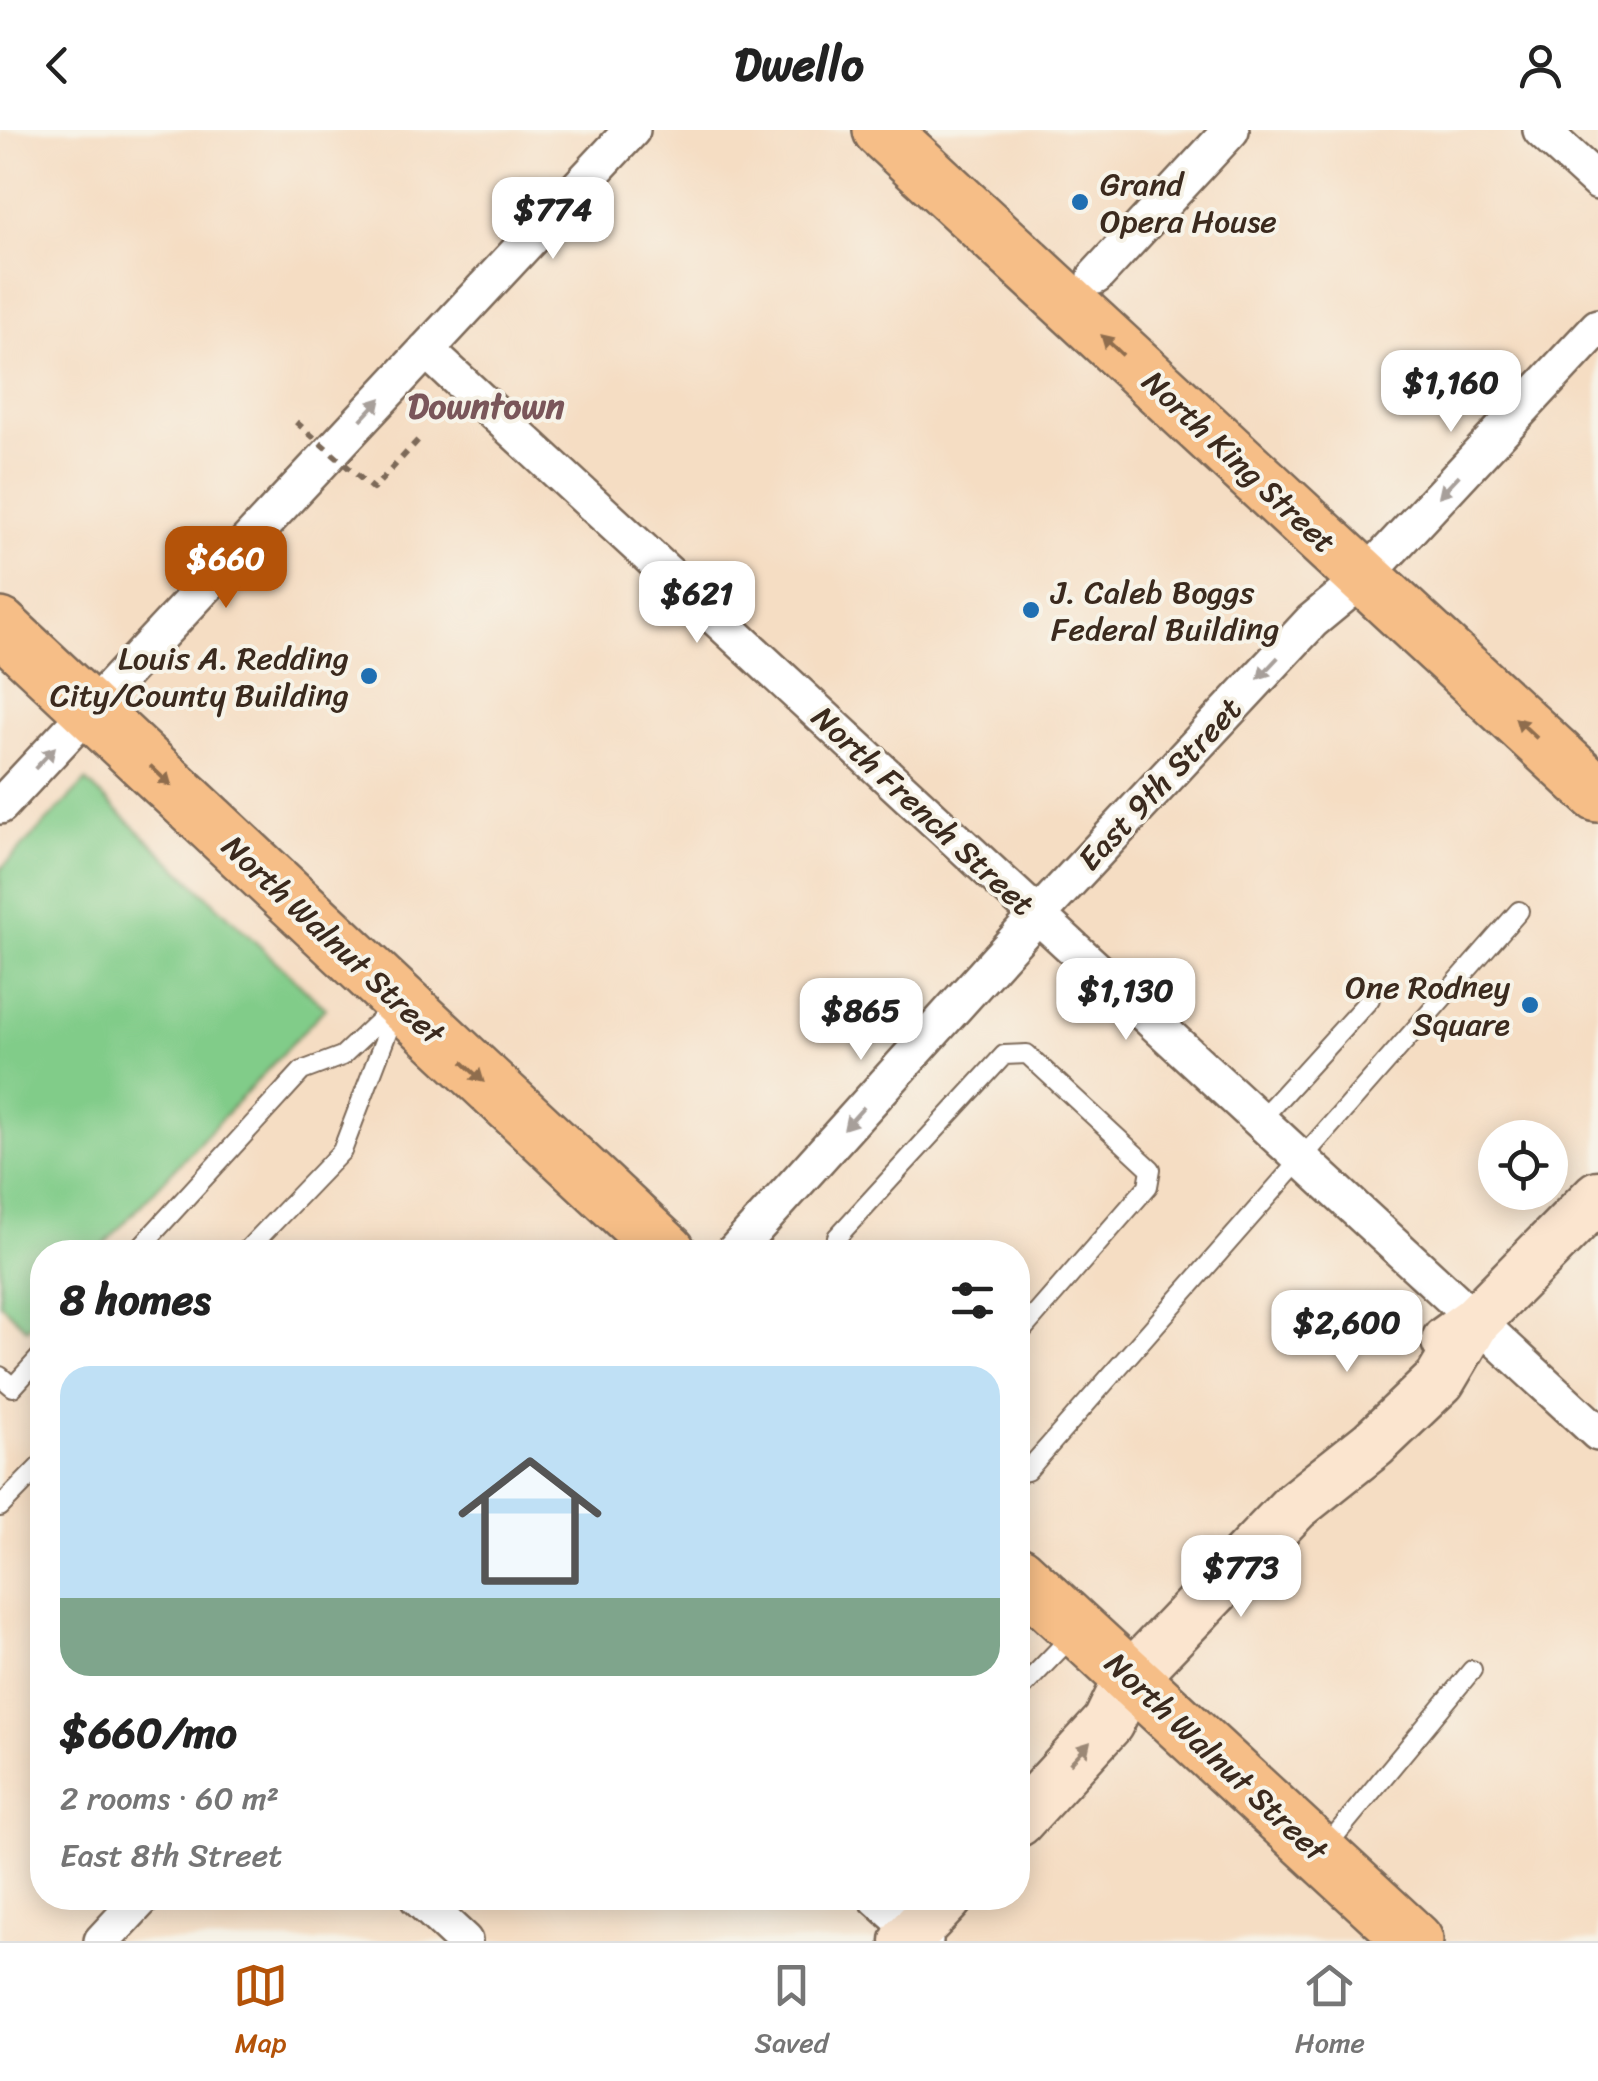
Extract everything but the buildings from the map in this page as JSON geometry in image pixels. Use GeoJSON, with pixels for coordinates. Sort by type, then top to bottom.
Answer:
{"type":"FeatureCollection","features":[{"type":"Feature","properties":{"kind":"main road","name":"North King Street"},"geometry":{"type":"LineString","coordinates":[[881,130],[1598,794]]}},
{"type":"Feature","properties":{"kind":"main road","name":"North Walnut Street"},"geometry":{"type":"LineString","coordinates":[[0,626],[655,1240]]}},
{"type":"Feature","properties":{"kind":"main road"},"geometry":{"type":"LineString","coordinates":[[1030,1808],[1108,1723],[1130,1678],[1295,1506],[1373,1444],[1440,1380],[1475,1322],[1598,1196]]}},
{"type":"Feature","properties":{"kind":"main road","name":"North Walnut Street"},"geometry":{"type":"LineString","coordinates":[[1030,1585],[1414,1941]]}},
{"type":"Feature","properties":{"kind":"street"},"geometry":{"type":"LineString","coordinates":[[0,806],[632,130]]}},
{"type":"Feature","properties":{"kind":"street"},"geometry":{"type":"LineString","coordinates":[[1096,276],[1230,130]]}},
{"type":"Feature","properties":{"kind":"street"},"geometry":{"type":"LineString","coordinates":[[1541,130],[1598,182]]}},
{"type":"Feature","properties":{"kind":"street","name":"East 9th Street"},"geometry":{"type":"LineString","coordinates":[[745,1240],[1037,916],[1312,621],[1364,578],[1598,327]]}},
{"type":"Feature","properties":{"kind":"street","name":"North French Street"},"geometry":{"type":"LineString","coordinates":[[426,350],[1598,1433]]}},
{"type":"Feature","properties":{"kind":"street"},"geometry":{"type":"LineString","coordinates":[[102,1941],[131,1910]]}},
{"type":"Feature","properties":{"kind":"street"},"geometry":{"type":"LineString","coordinates":[[431,1910],[464,1941]]}},
{"type":"Feature","properties":{"kind":"street"},"geometry":{"type":"LineString","coordinates":[[895,1910],[923,1928]]}},
{"type":"Feature","properties":{"kind":"lane"},"geometry":{"type":"LineString","coordinates":[[1030,1467],[1518,911]]}},
{"type":"Feature","properties":{"kind":"lane"},"geometry":{"type":"LineString","coordinates":[[1259,1122],[1370,999]]}},
{"type":"Feature","properties":{"kind":"lane"},"geometry":{"type":"LineString","coordinates":[[147,1240],[302,1070],[342,1056],[398,1003]]}},
{"type":"Feature","properties":{"kind":"lane"},"geometry":{"type":"LineString","coordinates":[[256,1240],[342,1150],[398,1003]]}},
{"type":"Feature","properties":{"kind":"lane"},"geometry":{"type":"LineString","coordinates":[[836,1240],[1004,1055],[1026,1054],[1151,1169],[1148,1186],[1030,1321]]}},
{"type":"Feature","properties":{"kind":"lane"},"geometry":{"type":"LineString","coordinates":[[0,1376],[13,1388],[30,1369]]}},
{"type":"Feature","properties":{"kind":"lane"},"geometry":{"type":"LineString","coordinates":[[0,1506],[30,1476]]}},
{"type":"Feature","properties":{"kind":"lane"},"geometry":{"type":"LineString","coordinates":[[1030,1680],[1078,1630]]}},
{"type":"Feature","properties":{"kind":"lane"},"geometry":{"type":"LineString","coordinates":[[1320,1854],[1472,1670]]}},
{"type":"Feature","properties":{"kind":"path"},"geometry":{"type":"LineString","coordinates":[[296,422],[373,489],[420,438]]}},
{"type":"Feature","properties":{"kind":"green space"},"geometry":{"type":"Polygon","coordinates":[[[86,781],[325,1008],[108,1240],[30,1240],[27,1329],[0,1303],[0,870],[86,781]]]}},
{"type":"Feature","properties":{"kind":"place","name":"Grand Opera House"},"geometry":{"type":"Point","coordinates":[1080,202]}},
{"type":"Feature","properties":{"kind":"place","name":"J. Caleb Boggs Federal Building"},"geometry":{"type":"Point","coordinates":[1031,610]}},
{"type":"Feature","properties":{"kind":"place","name":"Louis A. Redding City/County Building"},"geometry":{"type":"Point","coordinates":[369,676]}},
{"type":"Feature","properties":{"kind":"place","name":"One Rodney Square"},"geometry":{"type":"Point","coordinates":[1530,1005]}},
{"type":"Feature","properties":{"kind":"district","name":"Downtown"},"geometry":{"type":"Point","coordinates":[486,406]}}]}
